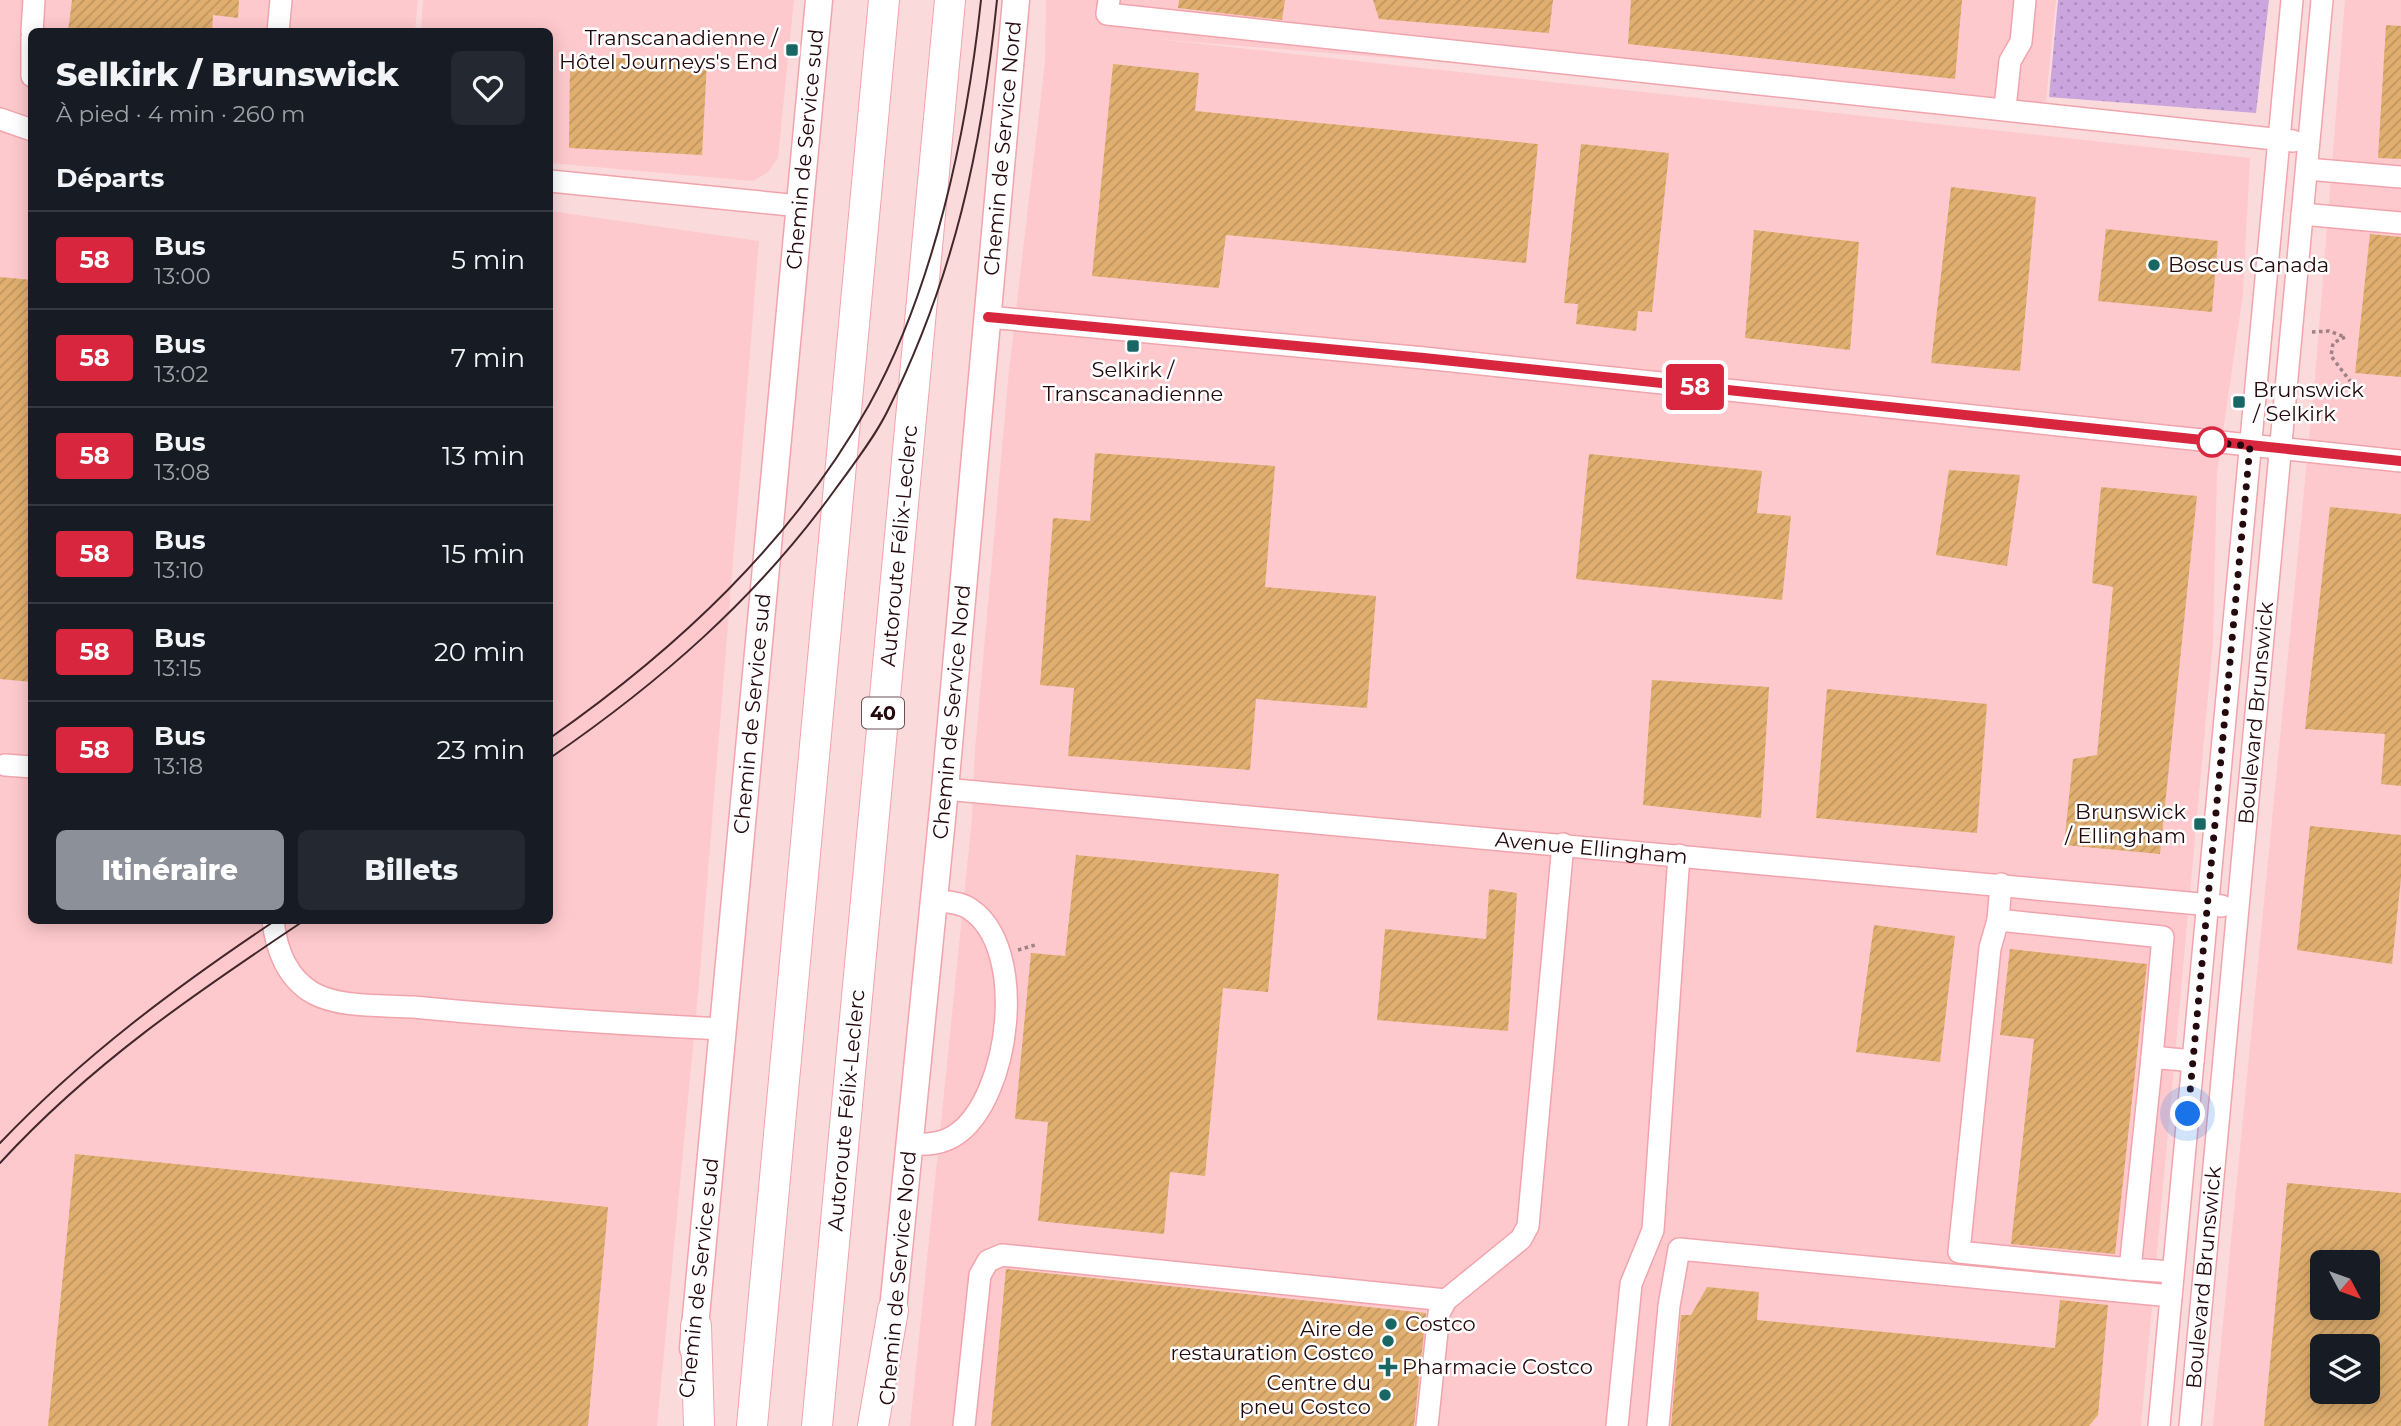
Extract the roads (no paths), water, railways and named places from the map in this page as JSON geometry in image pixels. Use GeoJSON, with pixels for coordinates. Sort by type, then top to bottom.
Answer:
{"type":"FeatureCollection","features":[{"type":"Feature","properties":{"kind":"highway"},"geometry":{"type":"LineString","coordinates":[[752,1426],[884,0]]}},
{"type":"Feature","properties":{"kind":"highway","name":"Autoroute Félix-Leclerc"},"geometry":{"type":"LineString","coordinates":[[817,1426],[950,0]]}},
{"type":"Feature","properties":{"kind":"highway"},"geometry":{"type":"LineString","coordinates":[[873,1426],[892,1310]]}},
{"type":"Feature","properties":{"kind":"highway"},"geometry":{"type":"LineString","coordinates":[[696,1326],[699,1426]]}},
{"type":"Feature","properties":{"kind":"main road","name":"Chemin de Service sud"},"geometry":{"type":"LineString","coordinates":[[684,1426],[696,1326],[819,0]]}},
{"type":"Feature","properties":{"kind":"main road","name":"Chemin de Service Nord"},"geometry":{"type":"LineString","coordinates":[[885,1426],[892,1310],[911,1144],[945,789],[1016,0]]}},
{"type":"Feature","properties":{"kind":"street"},"geometry":{"type":"LineString","coordinates":[[32,28],[34,0]]}},
{"type":"Feature","properties":{"kind":"street"},"geometry":{"type":"LineString","coordinates":[[278,28],[281,0]]}},
{"type":"Feature","properties":{"kind":"street"},"geometry":{"type":"LineString","coordinates":[[1109,0],[1107,14],[2005,108],[2309,143]]}},
{"type":"Feature","properties":{"kind":"street"},"geometry":{"type":"LineString","coordinates":[[2005,108],[2010,61],[2021,42],[2025,0]]}},
{"type":"Feature","properties":{"kind":"street","name":"Boulevard Brunswick"},"geometry":{"type":"LineString","coordinates":[[2159,1426],[2292,0]]}},
{"type":"Feature","properties":{"kind":"street","name":"Boulevard Brunswick"},"geometry":{"type":"LineString","coordinates":[[2190,1426],[2322,0]]}},
{"type":"Feature","properties":{"kind":"street"},"geometry":{"type":"LineString","coordinates":[[0,119],[28,129]]}},
{"type":"Feature","properties":{"kind":"street"},"geometry":{"type":"LineString","coordinates":[[2306,169],[2401,177]]}},
{"type":"Feature","properties":{"kind":"street"},"geometry":{"type":"LineString","coordinates":[[553,181],[800,206]]}},
{"type":"Feature","properties":{"kind":"street"},"geometry":{"type":"LineString","coordinates":[[2302,214],[2401,223]]}},
{"type":"Feature","properties":{"kind":"street"},"geometry":{"type":"LineString","coordinates":[[988,317],[1424,358],[2401,461]]}},
{"type":"Feature","properties":{"kind":"street"},"geometry":{"type":"LineString","coordinates":[[5,765],[28,767]]}},
{"type":"Feature","properties":{"kind":"street","name":"Avenue Ellingham"},"geometry":{"type":"LineString","coordinates":[[945,789],[2238,907]]}},
{"type":"Feature","properties":{"kind":"street"},"geometry":{"type":"LineString","coordinates":[[1427,1426],[1438,1313],[1446,1300],[1521,1238],[1528,1226],[1563,844]]}},
{"type":"Feature","properties":{"kind":"street"},"geometry":{"type":"LineString","coordinates":[[1617,1426],[1631,1284],[1653,1230],[1679,855]]}},
{"type":"Feature","properties":{"kind":"street"},"geometry":{"type":"LineString","coordinates":[[2001,884],[1998,920],[1990,948],[1959,1252],[2173,1272]]}},
{"type":"Feature","properties":{"kind":"street"},"geometry":{"type":"LineString","coordinates":[[911,1144],[933,1144],[946,1139],[970,1121],[991,1086],[1004,1031],[1005,989],[994,940],[970,909],[934,900]]}},
{"type":"Feature","properties":{"kind":"street"},"geometry":{"type":"LineString","coordinates":[[2155,936],[2160,900]]}},
{"type":"Feature","properties":{"kind":"street"},"geometry":{"type":"LineString","coordinates":[[2208,904],[2235,942]]}},
{"type":"Feature","properties":{"kind":"street"},"geometry":{"type":"LineString","coordinates":[[1998,920],[2163,937],[2130,1269]]}},
{"type":"Feature","properties":{"kind":"street"},"geometry":{"type":"LineString","coordinates":[[274,924],[279,951],[287,967],[304,987],[326,999],[449,1011],[723,1029]]}},
{"type":"Feature","properties":{"kind":"street"},"geometry":{"type":"LineString","coordinates":[[2152,1057],[2193,1061]]}},
{"type":"Feature","properties":{"kind":"street"},"geometry":{"type":"LineString","coordinates":[[1658,1426],[1669,1306],[1679,1249],[2171,1296]]}},
{"type":"Feature","properties":{"kind":"street"},"geometry":{"type":"LineString","coordinates":[[964,1426],[980,1275],[988,1261],[1002,1255],[1446,1300]]}},
{"type":"Feature","properties":{"kind":"tram line"},"geometry":{"type":"LineString","coordinates":[[553,736],[643,668],[728,590],[805,502],[869,405],[912,311],[944,208],[967,103],[981,0]]}},
{"type":"Feature","properties":{"kind":"tram line"},"geometry":{"type":"LineString","coordinates":[[553,756],[667,669],[739,603],[804,530],[869,443],[910,362],[947,262],[983,108],[997,0]]}},
{"type":"Feature","properties":{"kind":"tram line"},"geometry":{"type":"LineString","coordinates":[[0,1143],[97,1052],[202,971],[270,924]]}},
{"type":"Feature","properties":{"kind":"tram line"},"geometry":{"type":"LineString","coordinates":[[0,1163],[35,1127],[107,1062],[184,1003],[299,924]]}},
{"type":"Feature","properties":{"kind":"place","name":"Transcanadienne / Hôtel Journeys's End"},"geometry":{"type":"Point","coordinates":[792,50]}},
{"type":"Feature","properties":{"kind":"place","name":"Boscus Canada"},"geometry":{"type":"Point","coordinates":[2154,265]}},
{"type":"Feature","properties":{"kind":"place","name":"Selkirk / Transcanadienne"},"geometry":{"type":"Point","coordinates":[1133,346]}},
{"type":"Feature","properties":{"kind":"place","name":"Brunswick / Selkirk"},"geometry":{"type":"Point","coordinates":[2239,402]}},
{"type":"Feature","properties":{"kind":"place","name":"Brunswick / Ellingham"},"geometry":{"type":"Point","coordinates":[2200,824]}},
{"type":"Feature","properties":{"kind":"place","name":"Costco"},"geometry":{"type":"Point","coordinates":[1391,1324]}},
{"type":"Feature","properties":{"kind":"place","name":"Aire de restauration Costco"},"geometry":{"type":"Point","coordinates":[1388,1341]}},
{"type":"Feature","properties":{"kind":"place","name":"Pharmacie Costco"},"geometry":{"type":"Point","coordinates":[1388,1367]}},
{"type":"Feature","properties":{"kind":"place","name":"Centre du pneu Costco"},"geometry":{"type":"Point","coordinates":[1385,1395]}}]}
